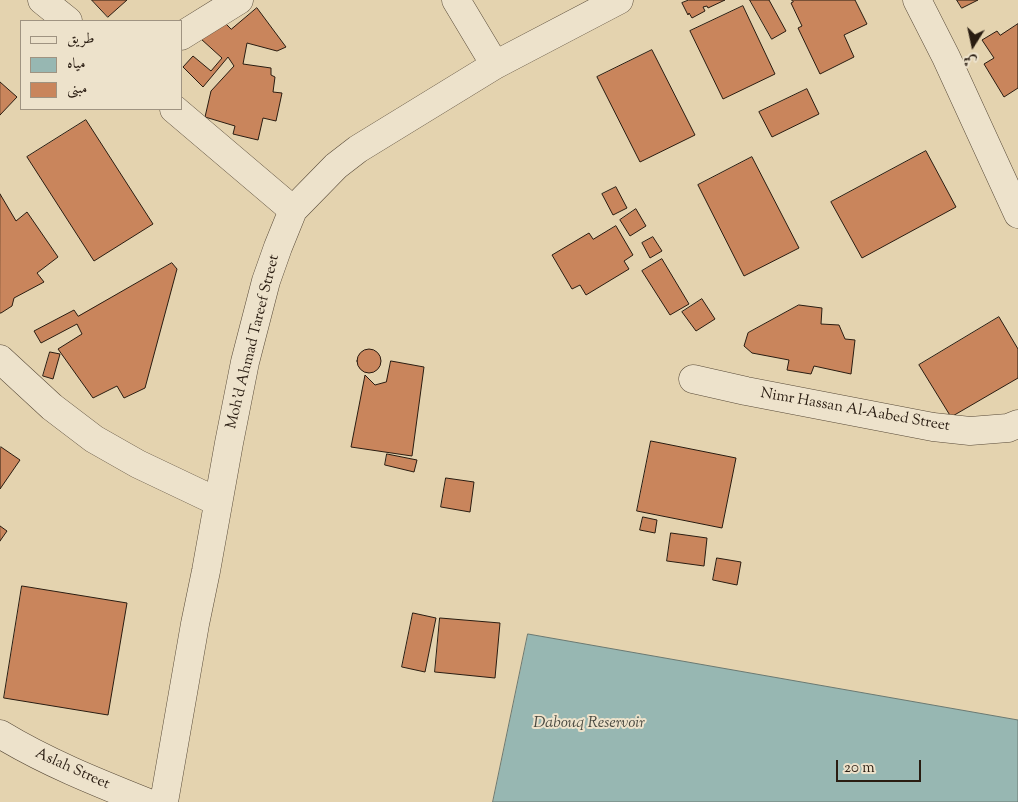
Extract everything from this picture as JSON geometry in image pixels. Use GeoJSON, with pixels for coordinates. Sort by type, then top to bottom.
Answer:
{"type":"FeatureCollection","features":[{"type":"Feature","properties":{"kind":"street"},"geometry":{"type":"LineString","coordinates":[[42,0],[67,20]]}},
{"type":"Feature","properties":{"kind":"street"},"geometry":{"type":"LineString","coordinates":[[182,35],[240,0]]}},
{"type":"Feature","properties":{"kind":"street"},"geometry":{"type":"LineString","coordinates":[[456,0],[495,65]]}},
{"type":"Feature","properties":{"kind":"street","name":"Moh'd Ahmad Tareef Street"},"geometry":{"type":"LineString","coordinates":[[164,802],[195,624],[245,362],[266,281],[292,210],[336,166],[358,149],[495,65],[619,0]]}},
{"type":"Feature","properties":{"kind":"street"},"geometry":{"type":"LineString","coordinates":[[917,0],[946,57],[1018,214]]}},
{"type":"Feature","properties":{"kind":"street"},"geometry":{"type":"LineString","coordinates":[[175,110],[292,210]]}},
{"type":"Feature","properties":{"kind":"street"},"geometry":{"type":"LineString","coordinates":[[0,359],[52,407],[94,439],[138,464],[218,502]]}},
{"type":"Feature","properties":{"kind":"street","name":"Nimr Hassan Al-Aabed Street"},"geometry":{"type":"LineString","coordinates":[[693,379],[933,428],[970,431],[1008,428],[1018,424]]}},
{"type":"Feature","properties":{"kind":"street","name":"Aslah Street"},"geometry":{"type":"LineString","coordinates":[[0,734],[23,748],[82,777],[146,802]]}},
{"type":"Feature","properties":{"kind":"water","name":"Dabouq Reservoir"},"geometry":{"type":"Polygon","coordinates":[[[528,634],[1018,720],[1018,802],[493,802],[528,634]]]}},
{"type":"Feature","properties":{"kind":"building"},"geometry":{"type":"Polygon","coordinates":[[[92,0],[127,0],[108,17],[92,0]]]}},
{"type":"Feature","properties":{"kind":"building"},"geometry":{"type":"Polygon","coordinates":[[[689,0],[725,0],[708,8],[707,6],[703,7],[705,11],[692,18],[689,13],[688,15],[682,3],[689,0]]]}},
{"type":"Feature","properties":{"kind":"building"},"geometry":{"type":"Polygon","coordinates":[[[750,0],[769,0],[786,31],[772,39],[750,0]]]}},
{"type":"Feature","properties":{"kind":"building"},"geometry":{"type":"Polygon","coordinates":[[[792,0],[855,0],[867,24],[844,35],[854,57],[820,74],[798,28],[802,26],[791,3],[793,2],[792,0]]]}},
{"type":"Feature","properties":{"kind":"building"},"geometry":{"type":"Polygon","coordinates":[[[957,0],[978,0],[962,8],[957,0]]]}},
{"type":"Feature","properties":{"kind":"building"},"geometry":{"type":"Polygon","coordinates":[[[743,6],[775,74],[723,99],[690,31],[743,6]]]}},
{"type":"Feature","properties":{"kind":"building"},"geometry":{"type":"Polygon","coordinates":[[[257,8],[286,47],[277,51],[247,43],[243,64],[271,68],[271,75],[275,77],[273,92],[282,93],[276,121],[263,118],[258,140],[233,134],[235,126],[205,117],[211,91],[234,66],[228,57],[203,87],[183,67],[193,56],[211,71],[222,58],[201,39],[224,22],[231,29],[257,8]]]}},
{"type":"Feature","properties":{"kind":"building"},"geometry":{"type":"Polygon","coordinates":[[[1018,24],[1018,88],[1004,97],[984,64],[994,58],[982,40],[997,31],[1000,35],[1018,24]]]}},
{"type":"Feature","properties":{"kind":"building"},"geometry":{"type":"Polygon","coordinates":[[[652,50],[695,135],[640,162],[597,77],[652,50]]]}},
{"type":"Feature","properties":{"kind":"building"},"geometry":{"type":"Polygon","coordinates":[[[0,82],[17,97],[0,115],[0,82]]]}},
{"type":"Feature","properties":{"kind":"building"},"geometry":{"type":"Polygon","coordinates":[[[807,89],[819,114],[772,137],[759,112],[807,89]]]}},
{"type":"Feature","properties":{"kind":"building"},"geometry":{"type":"Polygon","coordinates":[[[86,120],[153,224],[94,261],[27,157],[86,120]]]}},
{"type":"Feature","properties":{"kind":"building"},"geometry":{"type":"Polygon","coordinates":[[[926,151],[956,207],[862,258],[831,202],[926,151]]]}},
{"type":"Feature","properties":{"kind":"building"},"geometry":{"type":"Polygon","coordinates":[[[752,157],[799,248],[744,276],[698,185],[752,157]]]}},
{"type":"Feature","properties":{"kind":"building"},"geometry":{"type":"Polygon","coordinates":[[[616,187],[627,208],[613,215],[602,194],[616,187]]]}},
{"type":"Feature","properties":{"kind":"building"},"geometry":{"type":"Polygon","coordinates":[[[0,194],[16,221],[27,212],[58,257],[37,273],[44,282],[14,298],[12,306],[1,313],[0,313],[0,194]]]}},
{"type":"Feature","properties":{"kind":"building"},"geometry":{"type":"Polygon","coordinates":[[[636,209],[646,226],[630,236],[620,220],[636,209]]]}},
{"type":"Feature","properties":{"kind":"building"},"geometry":{"type":"Polygon","coordinates":[[[616,226],[633,255],[624,261],[629,269],[586,295],[580,285],[572,289],[552,255],[589,233],[593,239],[616,226]]]}},
{"type":"Feature","properties":{"kind":"building"},"geometry":{"type":"Polygon","coordinates":[[[653,237],[662,251],[650,258],[642,243],[653,237]]]}},
{"type":"Feature","properties":{"kind":"building"},"geometry":{"type":"Polygon","coordinates":[[[662,259],[689,304],[670,315],[642,271],[662,259]]]}},
{"type":"Feature","properties":{"kind":"building"},"geometry":{"type":"Polygon","coordinates":[[[172,263],[177,269],[145,388],[124,398],[117,386],[93,398],[58,349],[82,334],[77,324],[41,343],[34,331],[74,310],[78,316],[172,263]]]}},
{"type":"Feature","properties":{"kind":"building"},"geometry":{"type":"Polygon","coordinates":[[[702,299],[715,319],[696,331],[682,312],[702,299]]]}},
{"type":"Feature","properties":{"kind":"building"},"geometry":{"type":"Polygon","coordinates":[[[799,305],[822,308],[821,324],[839,325],[845,339],[855,340],[851,374],[814,366],[811,374],[787,370],[789,360],[752,353],[744,346],[748,333],[799,305]]]}},
{"type":"Feature","properties":{"kind":"building"},"geometry":{"type":"Polygon","coordinates":[[[999,317],[1018,349],[1018,378],[951,417],[919,365],[999,317]]]}},
{"type":"Feature","properties":{"kind":"building"},"geometry":{"type":"Polygon","coordinates":[[[369,349],[378,352],[381,361],[378,370],[369,373],[360,370],[357,361],[360,352],[369,349]]]}},
{"type":"Feature","properties":{"kind":"building"},"geometry":{"type":"Polygon","coordinates":[[[50,352],[60,354],[53,379],[43,376],[50,352]]]}},
{"type":"Feature","properties":{"kind":"building"},"geometry":{"type":"Polygon","coordinates":[[[391,361],[424,367],[412,456],[351,447],[365,375],[375,385],[386,382],[391,361]]]}},
{"type":"Feature","properties":{"kind":"building"},"geometry":{"type":"Polygon","coordinates":[[[651,441],[736,458],[722,528],[637,511],[651,441]]]}},
{"type":"Feature","properties":{"kind":"building"},"geometry":{"type":"Polygon","coordinates":[[[0,448],[20,460],[0,489],[0,448]]]}},
{"type":"Feature","properties":{"kind":"building"},"geometry":{"type":"Polygon","coordinates":[[[387,454],[417,460],[414,472],[385,465],[387,454]]]}},
{"type":"Feature","properties":{"kind":"building"},"geometry":{"type":"Polygon","coordinates":[[[446,478],[474,482],[470,512],[441,507],[446,478]]]}},
{"type":"Feature","properties":{"kind":"building"},"geometry":{"type":"Polygon","coordinates":[[[643,517],[657,520],[655,533],[640,530],[643,517]]]}},
{"type":"Feature","properties":{"kind":"building"},"geometry":{"type":"Polygon","coordinates":[[[0,526],[7,531],[0,541],[0,526]]]}},
{"type":"Feature","properties":{"kind":"building"},"geometry":{"type":"Polygon","coordinates":[[[671,533],[707,538],[704,566],[667,561],[671,533]]]}},
{"type":"Feature","properties":{"kind":"building"},"geometry":{"type":"Polygon","coordinates":[[[717,558],[741,562],[737,585],[713,580],[717,558]]]}},
{"type":"Feature","properties":{"kind":"building"},"geometry":{"type":"Polygon","coordinates":[[[22,586],[127,603],[108,715],[4,698],[22,586]]]}},
{"type":"Feature","properties":{"kind":"building"},"geometry":{"type":"Polygon","coordinates":[[[413,613],[436,618],[425,672],[402,667],[413,613]]]}},
{"type":"Feature","properties":{"kind":"building"},"geometry":{"type":"Polygon","coordinates":[[[440,618],[500,623],[495,678],[435,672],[440,618]]]}}]}
